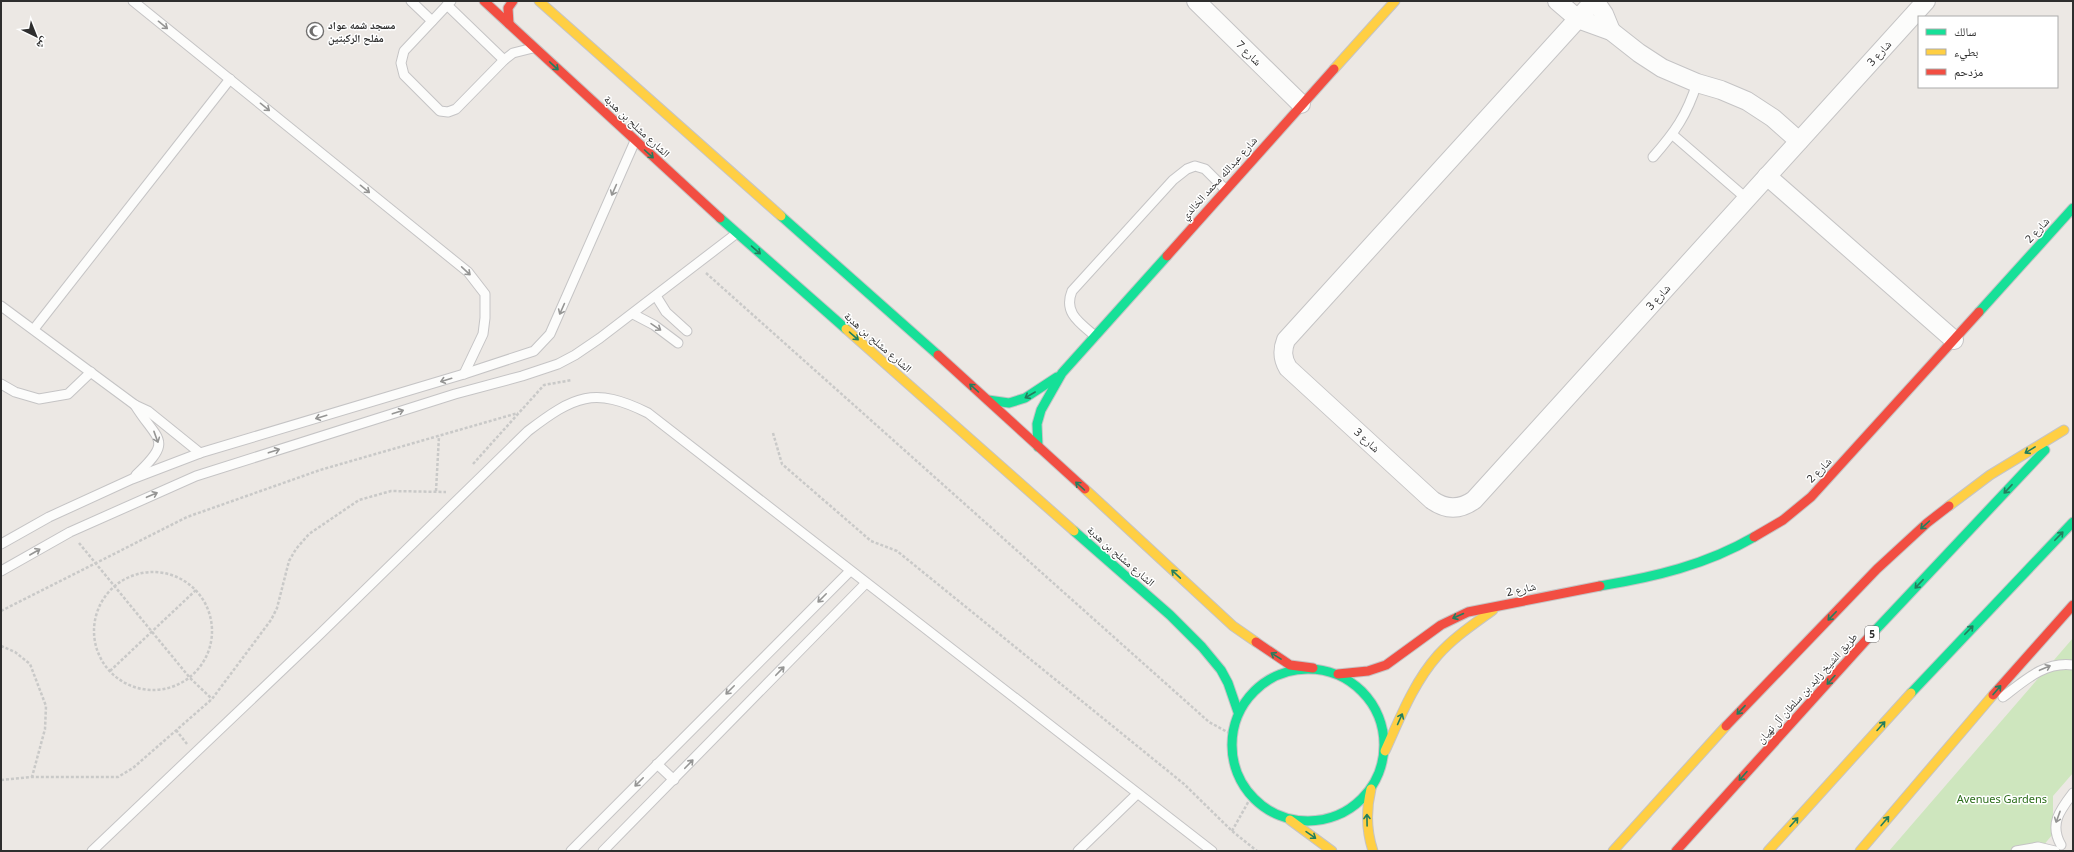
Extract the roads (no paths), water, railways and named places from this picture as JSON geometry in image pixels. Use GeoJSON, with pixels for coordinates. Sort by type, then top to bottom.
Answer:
{"type":"FeatureCollection","features":[{"type":"Feature","properties":{"kind":"main road","name":"الشارع مشلح بن هدبة"},"geometry":{"type":"LineString","coordinates":[[484,1],[737,233],[1170,615],[1214,660],[1231,684],[1238,712]]}},
{"type":"Feature","properties":{"kind":"main road"},"geometry":{"type":"LineString","coordinates":[[509,24],[507,11],[510,3],[514,1]]}},
{"type":"Feature","properties":{"kind":"main road"},"geometry":{"type":"LineString","coordinates":[[539,1],[988,400],[1233,626],[1290,665],[1313,668],[1338,674],[1355,684],[1369,698],[1379,716],[1384,735],[1384,755],[1379,772],[1371,789],[1367,818],[1368,832],[1373,851]]}},
{"type":"Feature","properties":{"kind":"main road","name":"شارع عبدالله محمد الخالدي"},"geometry":{"type":"LineString","coordinates":[[1038,447],[1037,424],[1041,410],[1062,373],[1301,104],[1395,1]]}},
{"type":"Feature","properties":{"kind":"main road","name":"شارع 2"},"geometry":{"type":"LineString","coordinates":[[1338,674],[1363,672],[1384,665],[1446,622],[1474,610],[1495,608],[1574,590],[1648,578],[1680,570],[1715,558],[1744,544],[1774,526],[1801,506],[1828,479],[2073,208]]}},
{"type":"Feature","properties":{"kind":"main road","name":"شارع عبدالله محمد الخالدي"},"geometry":{"type":"LineString","coordinates":[[988,400],[1010,403],[1025,398],[1062,373]]}},
{"type":"Feature","properties":{"kind":"main road","name":"طريق الشيخ زايد بن سلطان آل نهيان"},"geometry":{"type":"LineString","coordinates":[[1613,851],[1740,711],[1877,569],[1927,523],[1990,475],[2066,427],[1871,635],[1676,851]]}},
{"type":"Feature","properties":{"kind":"main road"},"geometry":{"type":"LineString","coordinates":[[1768,851],[1951,649],[2073,522]]}},
{"type":"Feature","properties":{"kind":"main road"},"geometry":{"type":"LineString","coordinates":[[1860,851],[1968,723],[2073,605]]}},
{"type":"Feature","properties":{"kind":"main road","name":"شارع 2"},"geometry":{"type":"LineString","coordinates":[[1384,755],[1410,696],[1435,659],[1455,638],[1495,608]]}},
{"type":"Feature","properties":{"kind":"main road"},"geometry":{"type":"LineString","coordinates":[[1313,668],[1290,670],[1268,679],[1251,693],[1238,712],[1231,734],[1231,757],[1238,778],[1251,797],[1268,811],[1290,820],[1332,851]]}},
{"type":"Feature","properties":{"kind":"main road"},"geometry":{"type":"LineString","coordinates":[[1290,820],[1308,822],[1326,819],[1343,813],[1358,802],[1371,789]]}},
{"type":"Feature","properties":{"kind":"street","name":"شارع 7"},"geometry":{"type":"LineString","coordinates":[[1196,1],[1301,104]]}},
{"type":"Feature","properties":{"kind":"street","name":"شارع 3"},"geometry":{"type":"LineString","coordinates":[[1558,1],[1578,19],[1611,31],[1639,53],[1662,68],[1697,83],[1721,90],[1747,102],[1773,118],[1799,141]]}},
{"type":"Feature","properties":{"kind":"street","name":"شارع 3"},"geometry":{"type":"LineString","coordinates":[[1611,31],[1604,14],[1594,1],[1286,340],[1282,354],[1288,368],[1432,500],[1447,507],[1462,507],[1474,500],[1926,1]]}},
{"type":"Feature","properties":{"kind":"street"},"geometry":{"type":"LineString","coordinates":[[1767,176],[1954,340]]}},
{"type":"Feature","properties":{"kind":"lane"},"geometry":{"type":"LineString","coordinates":[[133,1],[468,272],[485,294],[485,318],[483,334],[464,374]]}},
{"type":"Feature","properties":{"kind":"lane"},"geometry":{"type":"LineString","coordinates":[[411,1],[432,21]]}},
{"type":"Feature","properties":{"kind":"lane"},"geometry":{"type":"LineString","coordinates":[[504,60],[449,3],[404,51],[401,63],[404,75],[408,80],[440,111],[448,112],[456,109],[504,60],[513,53],[535,48]]}},
{"type":"Feature","properties":{"kind":"lane"},"geometry":{"type":"LineString","coordinates":[[34,329],[230,79]]}},
{"type":"Feature","properties":{"kind":"lane"},"geometry":{"type":"LineString","coordinates":[[1653,157],[1673,135],[1684,119],[1697,83]]}},
{"type":"Feature","properties":{"kind":"lane"},"geometry":{"type":"LineString","coordinates":[[1673,135],[1747,199]]}},
{"type":"Feature","properties":{"kind":"lane"},"geometry":{"type":"LineString","coordinates":[[1,544],[50,517],[132,479],[200,453],[464,374],[534,351],[550,334],[635,141]]}},
{"type":"Feature","properties":{"kind":"lane"},"geometry":{"type":"LineString","coordinates":[[1095,336],[1077,319],[1070,309],[1068,301],[1072,291],[1173,180],[1187,169],[1194,166],[1205,169],[1225,189]]}},
{"type":"Feature","properties":{"kind":"lane"},"geometry":{"type":"LineString","coordinates":[[1,571],[70,532],[196,476],[455,394],[522,376],[558,364],[575,356],[633,314],[737,233]]}},
{"type":"Feature","properties":{"kind":"lane"},"geometry":{"type":"LineString","coordinates":[[656,296],[666,312],[687,331]]}},
{"type":"Feature","properties":{"kind":"lane"},"geometry":{"type":"LineString","coordinates":[[1,306],[34,329],[135,406],[153,429],[159,441],[158,452],[153,459],[132,479]]}},
{"type":"Feature","properties":{"kind":"lane"},"geometry":{"type":"LineString","coordinates":[[633,314],[654,325],[678,343]]}},
{"type":"Feature","properties":{"kind":"lane"},"geometry":{"type":"LineString","coordinates":[[1,384],[15,392],[39,399],[68,394],[91,372]]}},
{"type":"Feature","properties":{"kind":"lane"},"geometry":{"type":"LineString","coordinates":[[92,851],[319,635],[528,431],[552,412],[577,400],[603,397],[626,402],[648,413],[866,584],[1212,851]]}},
{"type":"Feature","properties":{"kind":"lane"},"geometry":{"type":"LineString","coordinates":[[135,406],[148,411],[200,453]]}},
{"type":"Feature","properties":{"kind":"lane"},"geometry":{"type":"LineString","coordinates":[[571,851],[850,571]]}},
{"type":"Feature","properties":{"kind":"lane"},"geometry":{"type":"LineString","coordinates":[[602,851],[674,780],[866,584]]}},
{"type":"Feature","properties":{"kind":"lane"},"geometry":{"type":"LineString","coordinates":[[1968,723],[2042,669],[2054,665],[2073,665]]}},
{"type":"Feature","properties":{"kind":"lane"},"geometry":{"type":"LineString","coordinates":[[657,764],[674,780]]}},
{"type":"Feature","properties":{"kind":"lane"},"geometry":{"type":"LineString","coordinates":[[2016,851],[2038,847],[2058,848],[2055,822],[2073,793]]}},
{"type":"Feature","properties":{"kind":"lane"},"geometry":{"type":"LineString","coordinates":[[1078,851],[1137,794]]}},
{"type":"Feature","properties":{"kind":"place","name":"مسجد شمه عواد مفلح الركبتين"},"geometry":{"type":"Point","coordinates":[315,31]}},
{"type":"Feature","properties":{"kind":"park label","name":"Avenues Gardens"},"geometry":{"type":"Point","coordinates":[2002,799]}}]}
